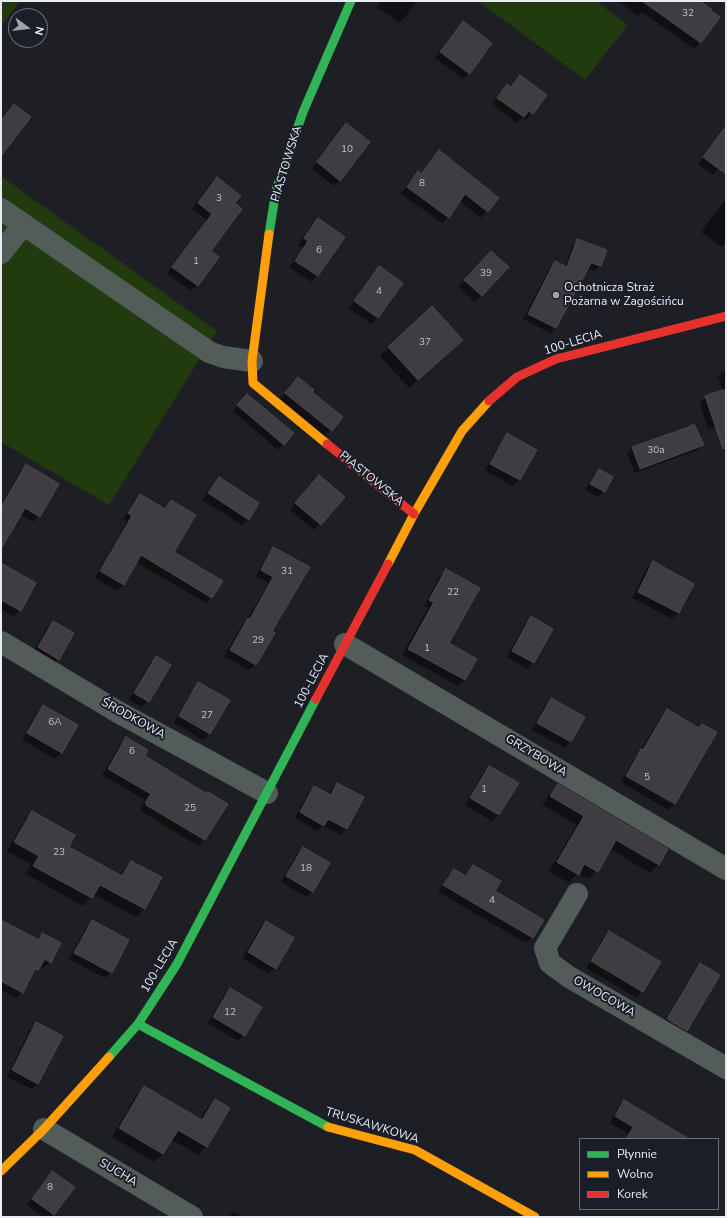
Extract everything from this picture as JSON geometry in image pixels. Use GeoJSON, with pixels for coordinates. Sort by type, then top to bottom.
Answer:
{"type":"FeatureCollection","features":[{"type":"Feature","properties":{"kind":"street","name":"PIASTOWSKA"},"geometry":{"type":"LineString","coordinates":[[351,1],[304,112],[276,190],[265,256],[252,361],[253,383],[414,514]]}},
{"type":"Feature","properties":{"kind":"street"},"geometry":{"type":"LineString","coordinates":[[1,209],[209,352],[252,361]]}},
{"type":"Feature","properties":{"kind":"street"},"geometry":{"type":"LineString","coordinates":[[1,253],[23,224]]}},
{"type":"Feature","properties":{"kind":"street","name":"100-LECIA"},"geometry":{"type":"LineString","coordinates":[[1,1171],[44,1129],[138,1024],[177,964],[414,514],[462,431],[484,405],[517,377],[556,359],[726,316]]}},
{"type":"Feature","properties":{"kind":"street","name":"ŚRODKOWA"},"geometry":{"type":"LineString","coordinates":[[1,642],[118,712],[267,793]]}},
{"type":"Feature","properties":{"kind":"street","name":"GRZYBOWA"},"geometry":{"type":"LineString","coordinates":[[345,644],[726,869]]}},
{"type":"Feature","properties":{"kind":"street","name":"OWOCOWA"},"geometry":{"type":"LineString","coordinates":[[578,894],[545,948],[550,963],[569,977],[726,1068]]}},
{"type":"Feature","properties":{"kind":"street","name":"TRUSKAWKOWA"},"geometry":{"type":"LineString","coordinates":[[138,1024],[326,1127],[415,1150],[535,1217]]}},
{"type":"Feature","properties":{"kind":"street","name":"SUCHA"},"geometry":{"type":"LineString","coordinates":[[44,1129],[192,1217]]}},
{"type":"Feature","properties":{"kind":"green space"},"geometry":{"type":"Polygon","coordinates":[[[1,1],[20,1],[15,8],[8,8],[8,17],[1,26],[1,1]]]}},
{"type":"Feature","properties":{"kind":"green space"},"geometry":{"type":"Polygon","coordinates":[[[478,1],[596,1],[628,25],[585,80],[478,1]]]}},
{"type":"Feature","properties":{"kind":"green space"},"geometry":{"type":"Polygon","coordinates":[[[1,176],[217,331],[109,505],[1,442],[1,176]]]}},
{"type":"Feature","properties":{"kind":"building"},"geometry":{"type":"Polygon","coordinates":[[[642,1],[700,1],[720,17],[701,43],[642,1]]]}},
{"type":"Feature","properties":{"kind":"building"},"geometry":{"type":"Polygon","coordinates":[[[463,21],[492,43],[470,74],[440,52],[463,21]]]}},
{"type":"Feature","properties":{"kind":"building"},"geometry":{"type":"Polygon","coordinates":[[[520,75],[547,95],[533,114],[529,111],[524,117],[497,98],[507,84],[511,87],[520,75]]]}},
{"type":"Feature","properties":{"kind":"building"},"geometry":{"type":"Polygon","coordinates":[[[14,104],[31,117],[1,156],[1,121],[14,104]]]}},
{"type":"Feature","properties":{"kind":"building"},"geometry":{"type":"Polygon","coordinates":[[[346,123],[370,142],[340,181],[317,162],[346,123]]]}},
{"type":"Feature","properties":{"kind":"building"},"geometry":{"type":"Polygon","coordinates":[[[726,126],[726,174],[703,157],[726,126]]]}},
{"type":"Feature","properties":{"kind":"building"},"geometry":{"type":"Polygon","coordinates":[[[439,150],[499,198],[488,212],[465,194],[449,218],[407,187],[418,171],[421,174],[439,150]]]}},
{"type":"Feature","properties":{"kind":"building"},"geometry":{"type":"Polygon","coordinates":[[[217,177],[241,196],[235,203],[242,209],[211,251],[219,257],[198,286],[172,267],[212,214],[198,203],[217,177]]]}},
{"type":"Feature","properties":{"kind":"building"},"geometry":{"type":"Polygon","coordinates":[[[318,218],[345,237],[318,276],[295,261],[308,241],[304,238],[318,218]]]}},
{"type":"Feature","properties":{"kind":"building","name":"Ochotnicza Straż Pożarna w Zagościńcu"},"geometry":{"type":"Polygon","coordinates":[[[577,239],[607,250],[601,266],[591,263],[556,328],[528,314],[555,261],[567,267],[577,239]]]}},
{"type":"Feature","properties":{"kind":"building"},"geometry":{"type":"Polygon","coordinates":[[[491,251],[509,267],[482,296],[464,280],[491,251]]]}},
{"type":"Feature","properties":{"kind":"building"},"geometry":{"type":"Polygon","coordinates":[[[379,266],[403,283],[378,318],[354,301],[379,266]]]}},
{"type":"Feature","properties":{"kind":"building"},"geometry":{"type":"Polygon","coordinates":[[[432,306],[463,340],[418,380],[388,347],[432,306]]]}},
{"type":"Feature","properties":{"kind":"building"},"geometry":{"type":"Polygon","coordinates":[[[298,377],[314,390],[312,392],[343,417],[332,431],[285,393],[298,377]]]}},
{"type":"Feature","properties":{"kind":"building"},"geometry":{"type":"Polygon","coordinates":[[[726,389],[726,448],[723,449],[705,396],[726,389]]]}},
{"type":"Feature","properties":{"kind":"building"},"geometry":{"type":"Polygon","coordinates":[[[247,394],[294,433],[284,445],[237,405],[247,394]]]}},
{"type":"Feature","properties":{"kind":"building"},"geometry":{"type":"Polygon","coordinates":[[[694,424],[704,445],[640,469],[632,447],[694,424]]]}},
{"type":"Feature","properties":{"kind":"building"},"geometry":{"type":"Polygon","coordinates":[[[507,433],[537,450],[520,480],[490,464],[507,433]]]}},
{"type":"Feature","properties":{"kind":"building"},"geometry":{"type":"Polygon","coordinates":[[[26,464],[59,484],[40,517],[25,508],[1,549],[1,507],[26,464]]]}},
{"type":"Feature","properties":{"kind":"building"},"geometry":{"type":"Polygon","coordinates":[[[599,469],[613,477],[605,492],[590,484],[599,469]]]}},
{"type":"Feature","properties":{"kind":"building"},"geometry":{"type":"Polygon","coordinates":[[[319,475],[345,497],[321,525],[295,503],[319,475]]]}},
{"type":"Feature","properties":{"kind":"building"},"geometry":{"type":"Polygon","coordinates":[[[219,477],[259,503],[249,520],[208,493],[219,477]]]}},
{"type":"Feature","properties":{"kind":"building"},"geometry":{"type":"Polygon","coordinates":[[[140,494],[165,509],[171,500],[196,515],[174,552],[223,581],[212,598],[141,555],[124,585],[100,571],[132,516],[128,513],[140,494]]]}},
{"type":"Feature","properties":{"kind":"building"},"geometry":{"type":"Polygon","coordinates":[[[273,547],[310,567],[272,631],[275,633],[256,665],[230,650],[248,618],[250,619],[273,577],[261,570],[273,547]]]}},
{"type":"Feature","properties":{"kind":"building"},"geometry":{"type":"Polygon","coordinates":[[[653,561],[694,584],[679,613],[638,592],[653,561]]]}},
{"type":"Feature","properties":{"kind":"building"},"geometry":{"type":"Polygon","coordinates":[[[1,563],[36,583],[21,611],[1,600],[1,563]]]}},
{"type":"Feature","properties":{"kind":"building"},"geometry":{"type":"Polygon","coordinates":[[[446,569],[480,588],[449,643],[477,659],[465,680],[408,649],[434,602],[429,600],[446,569]]]}},
{"type":"Feature","properties":{"kind":"building"},"geometry":{"type":"Polygon","coordinates":[[[531,616],[553,629],[534,663],[512,651],[531,616]]]}},
{"type":"Feature","properties":{"kind":"building"},"geometry":{"type":"Polygon","coordinates":[[[53,621],[74,633],[59,660],[38,647],[53,621]]]}},
{"type":"Feature","properties":{"kind":"building"},"geometry":{"type":"Polygon","coordinates":[[[156,656],[171,665],[149,702],[134,693],[156,656]]]}},
{"type":"Feature","properties":{"kind":"building"},"geometry":{"type":"Polygon","coordinates":[[[198,682],[230,700],[210,734],[179,716],[198,682]]]}},
{"type":"Feature","properties":{"kind":"building"},"geometry":{"type":"Polygon","coordinates":[[[551,698],[585,717],[571,742],[537,723],[551,698]]]}},
{"type":"Feature","properties":{"kind":"building"},"geometry":{"type":"Polygon","coordinates":[[[43,705],[78,725],[62,753],[27,733],[43,705]]]}},
{"type":"Feature","properties":{"kind":"building"},"geometry":{"type":"Polygon","coordinates":[[[667,709],[699,728],[702,724],[717,732],[675,804],[626,776],[641,749],[643,750],[667,709]]]}},
{"type":"Feature","properties":{"kind":"building"},"geometry":{"type":"Polygon","coordinates":[[[126,737],[148,750],[145,756],[207,794],[208,792],[228,804],[205,840],[146,805],[147,803],[145,803],[151,794],[108,769],[126,737]]]}},
{"type":"Feature","properties":{"kind":"building"},"geometry":{"type":"Polygon","coordinates":[[[489,766],[519,783],[499,815],[470,798],[489,766]]]}},
{"type":"Feature","properties":{"kind":"building"},"geometry":{"type":"Polygon","coordinates":[[[337,783],[364,797],[347,829],[328,819],[324,826],[300,812],[314,786],[331,795],[337,783]]]}},
{"type":"Feature","properties":{"kind":"building"},"geometry":{"type":"Polygon","coordinates":[[[558,784],[668,849],[659,865],[616,840],[598,872],[584,864],[579,875],[557,862],[584,816],[550,796],[558,784]]]}},
{"type":"Feature","properties":{"kind":"building"},"geometry":{"type":"Polygon","coordinates":[[[32,811],[75,835],[69,847],[122,876],[131,861],[162,877],[145,909],[100,885],[92,898],[33,866],[39,856],[14,842],[32,811]]]}},
{"type":"Feature","properties":{"kind":"building"},"geometry":{"type":"Polygon","coordinates":[[[303,847],[330,863],[313,892],[286,876],[303,847]]]}},
{"type":"Feature","properties":{"kind":"building"},"geometry":{"type":"Polygon","coordinates":[[[473,865],[501,881],[495,891],[544,920],[533,938],[443,885],[454,869],[466,876],[473,865]]]}},
{"type":"Feature","properties":{"kind":"building"},"geometry":{"type":"Polygon","coordinates":[[[1,920],[39,940],[42,933],[61,943],[51,963],[45,959],[38,970],[35,969],[23,993],[1,981],[1,920]]]}},
{"type":"Feature","properties":{"kind":"building"},"geometry":{"type":"Polygon","coordinates":[[[92,920],[129,940],[112,973],[74,953],[92,920]]]}},
{"type":"Feature","properties":{"kind":"building"},"geometry":{"type":"Polygon","coordinates":[[[266,921],[294,938],[276,969],[248,952],[266,921]]]}},
{"type":"Feature","properties":{"kind":"building"},"geometry":{"type":"Polygon","coordinates":[[[609,931],[661,962],[643,992],[591,961],[609,931]]]}},
{"type":"Feature","properties":{"kind":"building"},"geometry":{"type":"Polygon","coordinates":[[[700,963],[720,975],[687,1031],[667,1019],[700,963]]]}},
{"type":"Feature","properties":{"kind":"building"},"geometry":{"type":"Polygon","coordinates":[[[230,988],[262,1007],[245,1036],[213,1017],[230,988]]]}},
{"type":"Feature","properties":{"kind":"building"},"geometry":{"type":"Polygon","coordinates":[[[36,1022],[63,1036],[38,1084],[12,1070],[36,1022]]]}},
{"type":"Feature","properties":{"kind":"building"},"geometry":{"type":"Polygon","coordinates":[[[144,1086],[202,1120],[215,1099],[230,1108],[207,1147],[178,1130],[163,1154],[119,1128],[144,1086]]]}},
{"type":"Feature","properties":{"kind":"building"},"geometry":{"type":"Polygon","coordinates":[[[624,1100],[687,1138],[627,1138],[633,1127],[615,1116],[624,1100]]]}},
{"type":"Feature","properties":{"kind":"building"},"geometry":{"type":"Polygon","coordinates":[[[52,1171],[75,1187],[54,1215],[32,1199],[52,1171]]]}},
{"type":"Feature","properties":{"kind":"traffic: fast"},"geometry":{"type":"LineString","coordinates":[[269,234],[276,190],[303,112],[351,1]]}},
{"type":"Feature","properties":{"kind":"traffic: fast"},"geometry":{"type":"LineString","coordinates":[[109,1057],[138,1024],[177,964],[316,699]]}},
{"type":"Feature","properties":{"kind":"traffic: fast"},"geometry":{"type":"LineString","coordinates":[[138,1024],[328,1127]]}},
{"type":"Feature","properties":{"kind":"traffic: slow"},"geometry":{"type":"LineString","coordinates":[[269,234],[252,361],[253,383],[327,444]]}},
{"type":"Feature","properties":{"kind":"traffic: slow"},"geometry":{"type":"LineString","coordinates":[[388,564],[414,514],[462,431],[489,401]]}},
{"type":"Feature","properties":{"kind":"traffic: slow"},"geometry":{"type":"LineString","coordinates":[[1,1171],[44,1129],[109,1057]]}},
{"type":"Feature","properties":{"kind":"traffic: slow"},"geometry":{"type":"LineString","coordinates":[[328,1127],[415,1150],[535,1217]]}},
{"type":"Feature","properties":{"kind":"traffic: jam"},"geometry":{"type":"LineString","coordinates":[[489,401],[517,377],[556,359],[726,316]]}},
{"type":"Feature","properties":{"kind":"traffic: jam"},"geometry":{"type":"LineString","coordinates":[[327,444],[414,514]]}},
{"type":"Feature","properties":{"kind":"traffic: jam"},"geometry":{"type":"LineString","coordinates":[[316,699],[388,564]]}},
{"type":"Feature","properties":{"kind":"place","name":"Ochotnicza Straż Pożarna w Zagościńcu"},"geometry":{"type":"Point","coordinates":[556,295]}}]}
